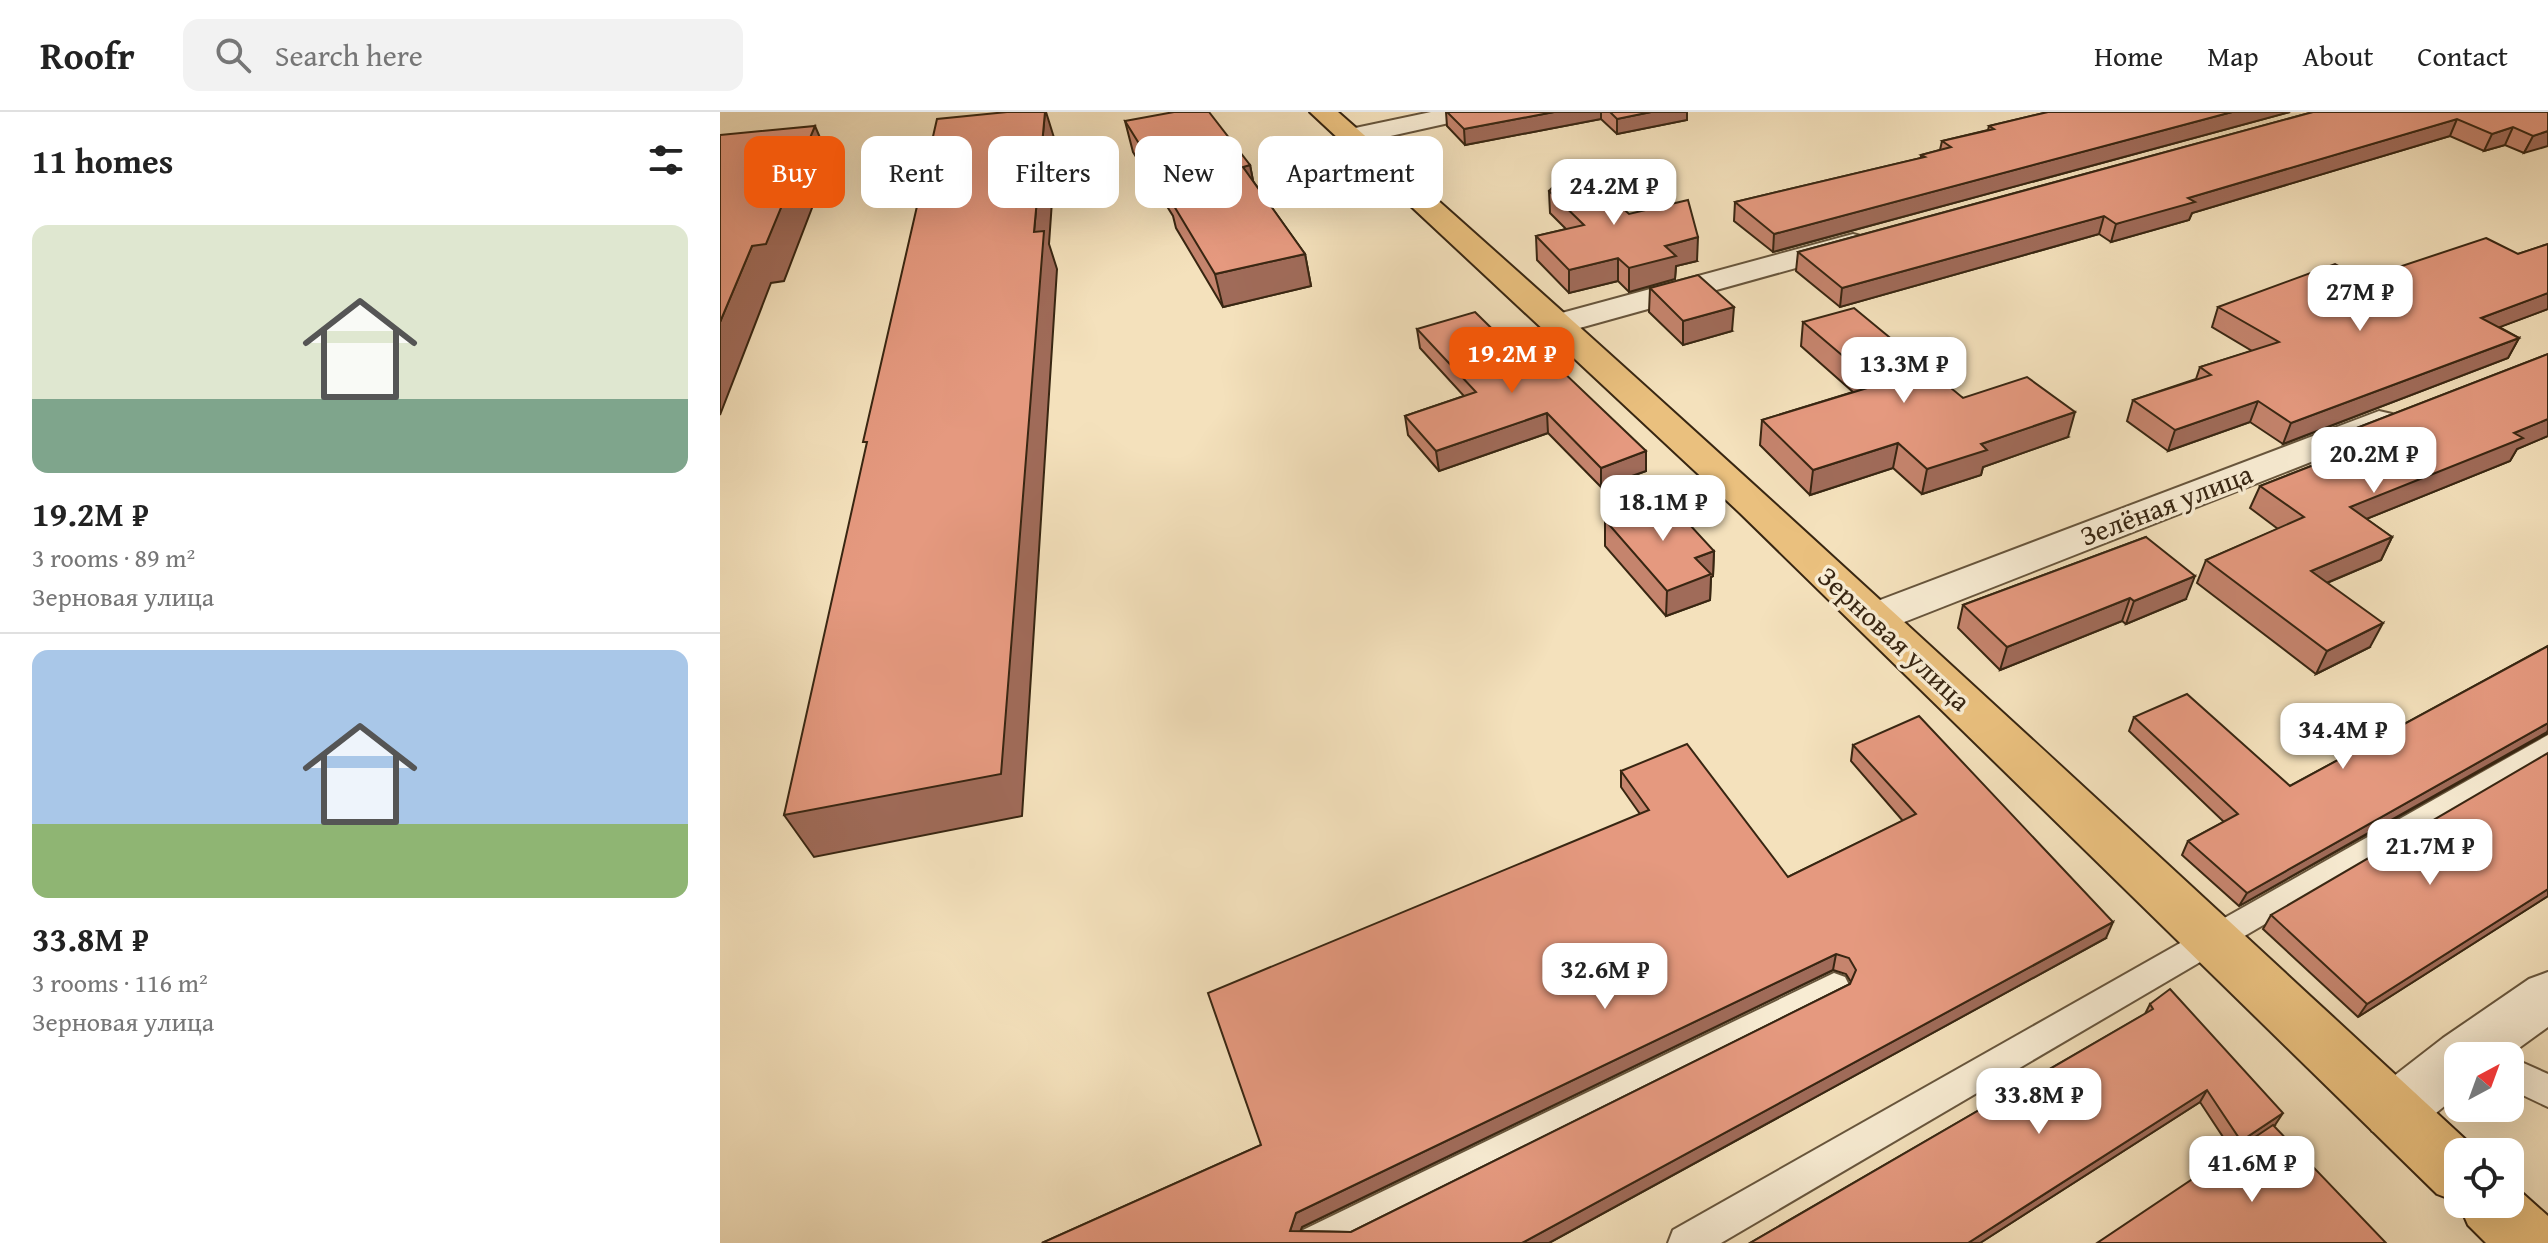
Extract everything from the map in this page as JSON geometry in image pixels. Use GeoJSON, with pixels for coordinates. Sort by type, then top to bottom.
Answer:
{"type":"FeatureCollection","features":[{"type":"Feature","properties":{"kind":"main road","name":"Зерновая улица"},"geometry":{"type":"LineString","coordinates":[[1336,124],[1558,324],[1874,618],[2444,1160]]}},
{"type":"Feature","properties":{"kind":"main road"},"geometry":{"type":"LineString","coordinates":[[2505,1218],[2531,1243]]}},
{"type":"Feature","properties":{"kind":"street"},"geometry":{"type":"LineString","coordinates":[[1336,124],[1467,112]]}},
{"type":"Feature","properties":{"kind":"street"},"geometry":{"type":"LineString","coordinates":[[1558,324],[1876,237]]}},
{"type":"Feature","properties":{"kind":"street","name":"Зелёная улица"},"geometry":{"type":"LineString","coordinates":[[1874,618],[2416,407]]}},
{"type":"Feature","properties":{"kind":"street"},"geometry":{"type":"LineString","coordinates":[[2495,1042],[2548,996]]}},
{"type":"Feature","properties":{"kind":"street"},"geometry":{"type":"LineString","coordinates":[[2393,1112],[2444,1079]]}},
{"type":"Feature","properties":{"kind":"lane"},"geometry":{"type":"LineString","coordinates":[[1686,1243],[2548,745]]}},
{"type":"Feature","properties":{"kind":"lane"},"geometry":{"type":"LineString","coordinates":[[1316,1243],[1834,987]]}},
{"type":"Feature","properties":{"kind":"lane"},"geometry":{"type":"LineString","coordinates":[[2524,1080],[2548,1091]]}},
{"type":"Feature","properties":{"kind":"building"},"geometry":{"type":"Polygon","coordinates":[[[1007,112],[1045,112],[1043,136],[988,136],[988,208],[1036,208],[1034,232],[1044,231],[1001,774],[784,815],[867,442],[863,442],[917,208],[972,208],[972,136],[933,136],[937,119],[1007,112]]]}},
{"type":"Feature","properties":{"kind":"building"},"geometry":{"type":"Polygon","coordinates":[[[1174,112],[1209,112],[1228,136],[1135,137],[1125,121],[1174,112]]]}},
{"type":"Feature","properties":{"kind":"building"},"geometry":{"type":"Polygon","coordinates":[[[1447,112],[1554,112],[1464,129],[1447,112]]]}},
{"type":"Feature","properties":{"kind":"building"},"geometry":{"type":"Polygon","coordinates":[[[1610,112],[1651,112],[1617,119],[1610,112]]]}},
{"type":"Feature","properties":{"kind":"building"},"geometry":{"type":"Polygon","coordinates":[[[2048,112],[2232,112],[1774,234],[1735,202],[1925,157],[1921,155],[1951,147],[1942,141],[2048,112]]]}},
{"type":"Feature","properties":{"kind":"building"},"geometry":{"type":"Polygon","coordinates":[[[2313,112],[2548,112],[2548,131],[2533,136],[2513,127],[2492,134],[2457,119],[2188,198],[2195,202],[2116,224],[2104,216],[1842,288],[1798,252],[2313,112]]]}},
{"type":"Feature","properties":{"kind":"building"},"geometry":{"type":"Polygon","coordinates":[[[815,126],[811,136],[744,136],[744,208],[781,208],[766,244],[752,246],[720,322],[720,135],[815,126]]]}},
{"type":"Feature","properties":{"kind":"building"},"geometry":{"type":"Polygon","coordinates":[[[1242,155],[1250,165],[1243,167],[1258,188],[1258,208],[1272,208],[1305,254],[1215,274],[1175,208],[1242,208],[1242,155]]]}},
{"type":"Feature","properties":{"kind":"building"},"geometry":{"type":"Polygon","coordinates":[[[1574,165],[1629,214],[1688,200],[1698,237],[1665,246],[1676,256],[1629,268],[1618,258],[1569,270],[1536,236],[1584,225],[1549,191],[1574,165]]]}},
{"type":"Feature","properties":{"kind":"building"},"geometry":{"type":"Polygon","coordinates":[[[2486,238],[2518,254],[2548,244],[2548,293],[2481,318],[2519,338],[2291,423],[2258,401],[2175,430],[2133,400],[2211,375],[2200,367],[2279,342],[2218,307],[2335,264],[2363,279],[2486,238]]]}},
{"type":"Feature","properties":{"kind":"building"},"geometry":{"type":"Polygon","coordinates":[[[1698,275],[1734,307],[1683,321],[1650,288],[1698,275]]]}},
{"type":"Feature","properties":{"kind":"building"},"geometry":{"type":"Polygon","coordinates":[[[1854,308],[1963,398],[2027,377],[2075,412],[1981,444],[1987,450],[1927,469],[1898,443],[1813,470],[1762,420],[1877,385],[1803,322],[1854,308]]]}},
{"type":"Feature","properties":{"kind":"building"},"geometry":{"type":"Polygon","coordinates":[[[1475,312],[1537,373],[1558,367],[1646,451],[1601,468],[1547,413],[1436,451],[1405,416],[1476,392],[1417,329],[1475,312]]]}},
{"type":"Feature","properties":{"kind":"building"},"geometry":{"type":"Polygon","coordinates":[[[2548,354],[2548,419],[2514,433],[2523,438],[2350,507],[2392,537],[2311,571],[2383,623],[2327,651],[2206,560],[2304,517],[2260,486],[2342,454],[2323,441],[2548,354]]]}},
{"type":"Feature","properties":{"kind":"building"},"geometry":{"type":"Polygon","coordinates":[[[1666,499],[1714,551],[1695,558],[1711,574],[1667,591],[1605,520],[1666,499]]]}},
{"type":"Feature","properties":{"kind":"building"},"geometry":{"type":"Polygon","coordinates":[[[2146,537],[2195,576],[2007,647],[1963,605],[2146,537]]]}},
{"type":"Feature","properties":{"kind":"building"},"geometry":{"type":"Polygon","coordinates":[[[2548,646],[2548,723],[2247,893],[2188,841],[2238,814],[2134,717],[2187,694],[2290,786],[2548,646]]]}},
{"type":"Feature","properties":{"kind":"building"},"geometry":{"type":"Polygon","coordinates":[[[1919,716],[2113,922],[1522,1243],[1042,1243],[1261,1145],[1208,993],[1649,810],[1621,771],[1687,744],[1788,877],[1916,814],[1853,745],[1919,716]],[[1836,954],[1296,1213],[1290,1231],[1351,1232],[1850,984],[1856,970],[1849,958],[1836,954]]]}},
{"type":"Feature","properties":{"kind":"building"},"geometry":{"type":"Polygon","coordinates":[[[2548,753],[2548,889],[2367,1004],[2271,915],[2548,753]]]}},
{"type":"Feature","properties":{"kind":"building"},"geometry":{"type":"Polygon","coordinates":[[[2170,989],[2283,1113],[2241,1141],[2207,1090],[1968,1243],[1750,1243],[2153,1009],[2150,1004],[2170,989]]]}},
{"type":"Feature","properties":{"kind":"building"},"geometry":{"type":"Polygon","coordinates":[[[2273,1125],[2386,1243],[2097,1243],[2273,1125]]]}}]}
